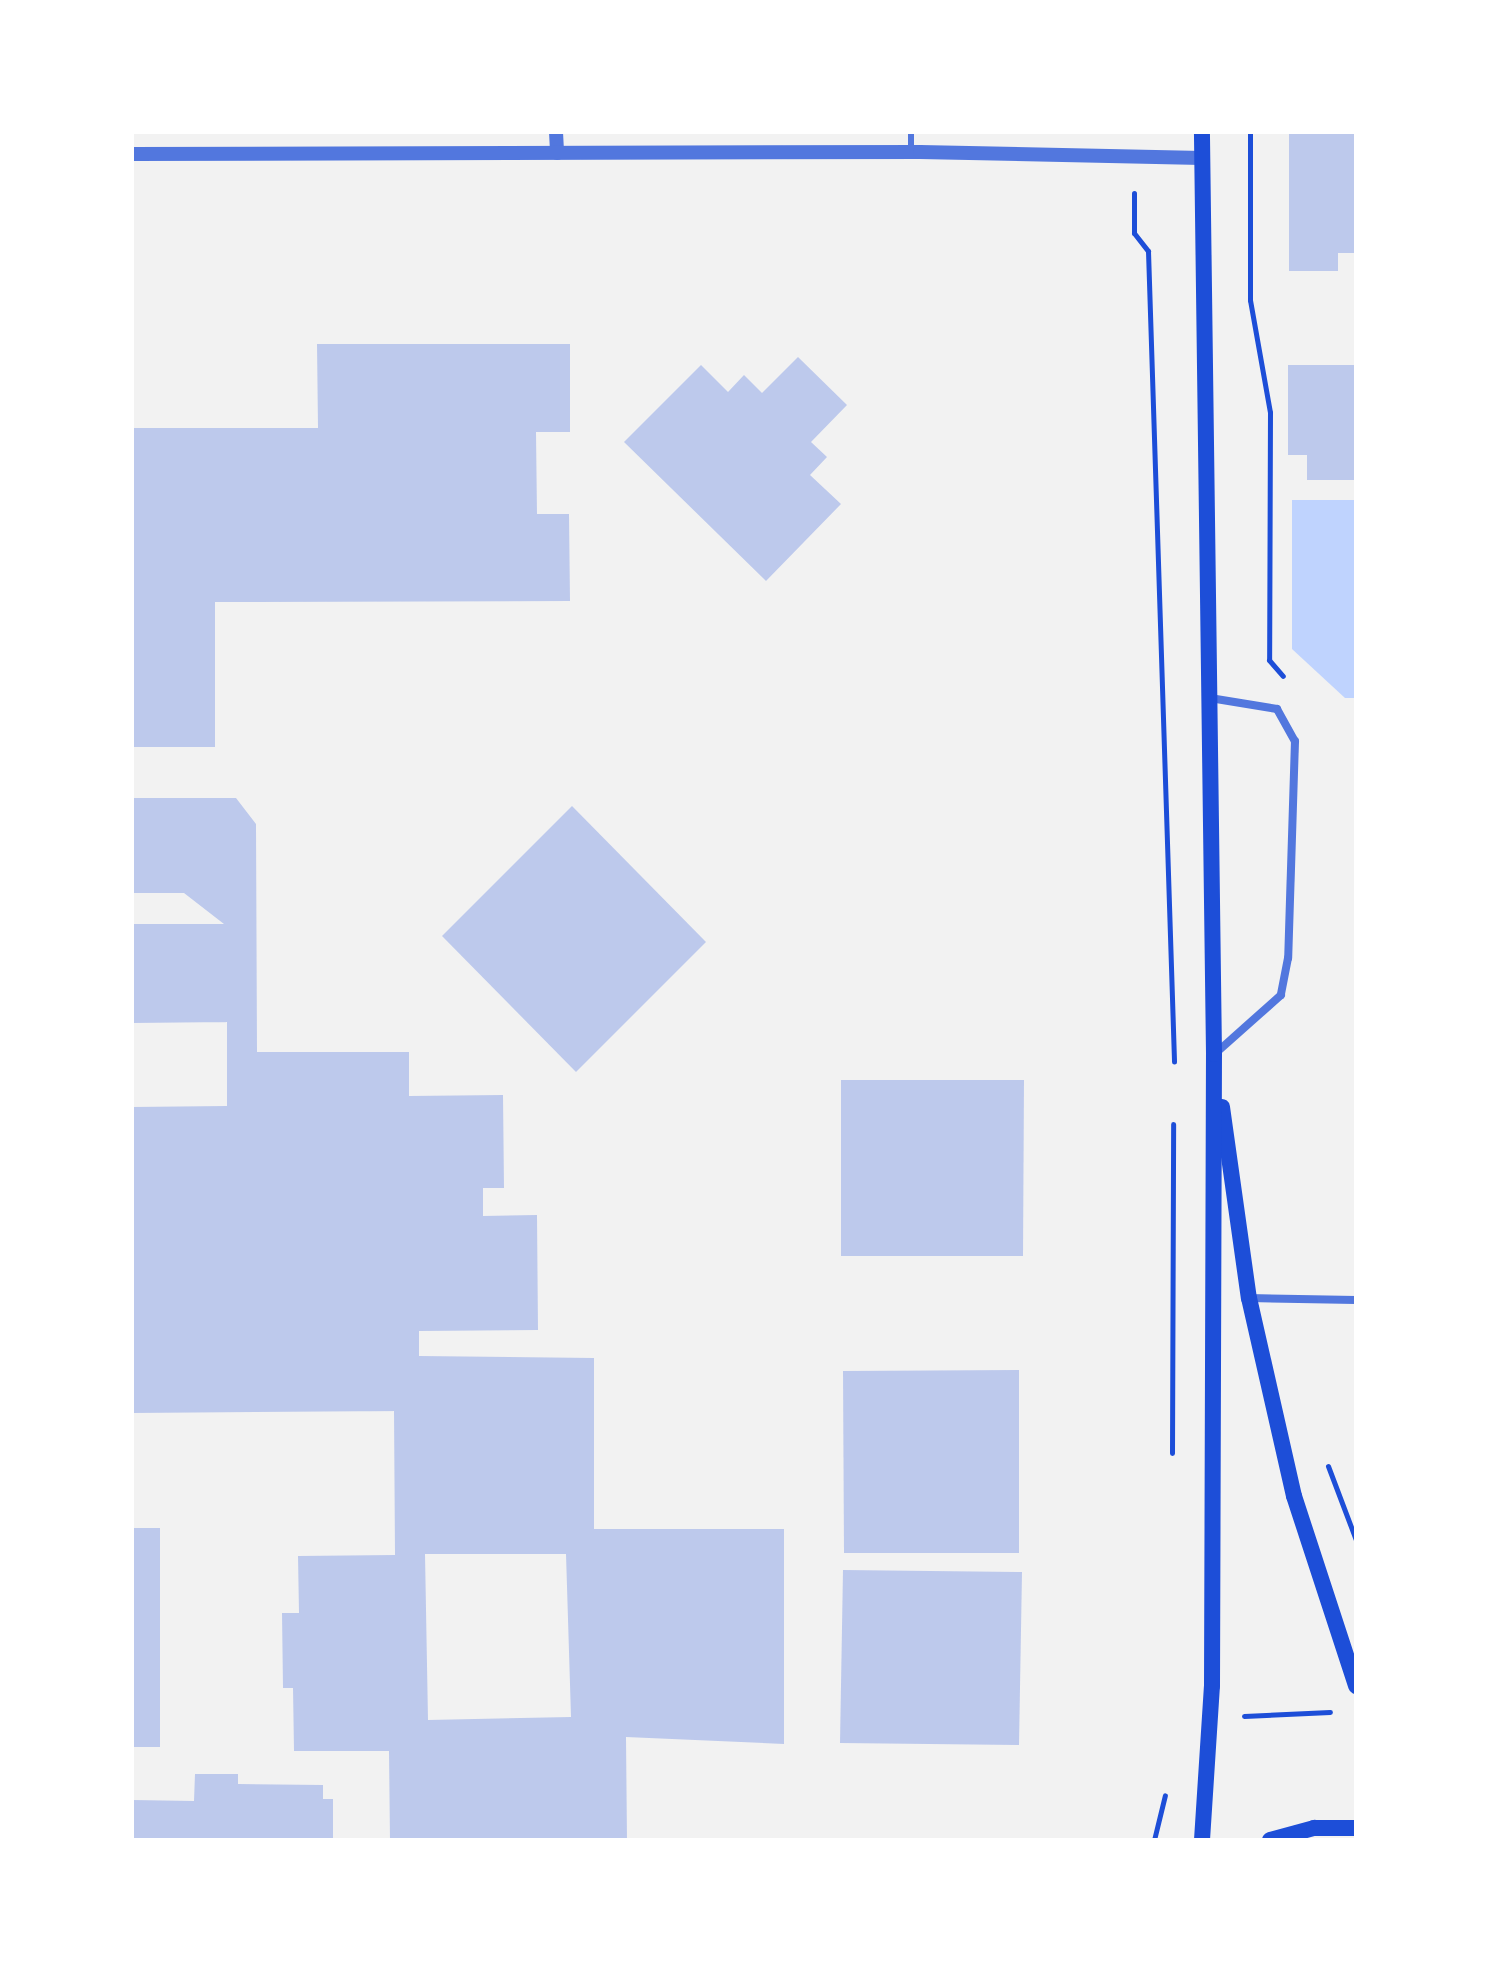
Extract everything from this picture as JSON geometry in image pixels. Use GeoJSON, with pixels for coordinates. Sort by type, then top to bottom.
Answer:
{"type":"FeatureCollection","features":[{"type":"Feature","properties":{"kind":"main road"},"geometry":{"type":"LineString","coordinates":[[1202,132],[1214,1054],[1211,1715],[1202,1840]]}},
{"type":"Feature","properties":{"kind":"main road"},"geometry":{"type":"LineString","coordinates":[[1214,1054],[1249,1298],[1294,1496],[1356,1686]]}},
{"type":"Feature","properties":{"kind":"main road"},"geometry":{"type":"LineString","coordinates":[[1270,1840],[1314,1828],[1356,1828]]}},
{"type":"Feature","properties":{"kind":"street"},"geometry":{"type":"LineString","coordinates":[[556,132],[557,153]]}},
{"type":"Feature","properties":{"kind":"street"},"geometry":{"type":"LineString","coordinates":[[132,154],[911,152],[1202,158]]}},
{"type":"Feature","properties":{"kind":"street"},"geometry":{"type":"LineString","coordinates":[[1210,698],[1277,709],[1295,741],[1288,958],[1281,995],[1214,1054]]}},
{"type":"Feature","properties":{"kind":"street"},"geometry":{"type":"LineString","coordinates":[[1249,1298],[1356,1300]]}},
{"type":"Feature","properties":{"kind":"lane"},"geometry":{"type":"LineString","coordinates":[[911,132],[911,152]]}},
{"type":"Feature","properties":{"kind":"path"},"geometry":{"type":"LineString","coordinates":[[1135,158],[1134,233],[1148,251],[1174,1078]]}},
{"type":"Feature","properties":{"kind":"path"},"geometry":{"type":"LineString","coordinates":[[1172,1459],[1174,1108]]}},
{"type":"Feature","properties":{"kind":"path"},"geometry":{"type":"LineString","coordinates":[[1211,1715],[1271,1717],[1342,1711]]}},
{"type":"Feature","properties":{"kind":"path"},"geometry":{"type":"LineString","coordinates":[[1154,1840],[1166,1781]]}},
{"type":"Feature","properties":{"kind":"water"},"geometry":{"type":"Polygon","coordinates":[[[1292,500],[1356,500],[1356,698],[1345,698],[1292,649],[1292,500]]]}},
{"type":"Feature","properties":{"kind":"building"},"geometry":{"type":"Polygon","coordinates":[[[1289,132],[1356,132],[1356,253],[1338,253],[1338,271],[1289,271],[1289,132]]]}},
{"type":"Feature","properties":{"kind":"building"},"geometry":{"type":"Polygon","coordinates":[[[317,344],[570,344],[570,432],[536,432],[537,514],[569,514],[570,601],[215,602],[215,747],[132,747],[132,428],[318,428],[317,344]]]}},
{"type":"Feature","properties":{"kind":"building"},"geometry":{"type":"Polygon","coordinates":[[[798,357],[847,405],[811,442],[827,457],[810,475],[841,504],[766,581],[624,442],[701,365],[728,392],[744,375],[762,393],[798,357]]]}},
{"type":"Feature","properties":{"kind":"building"},"geometry":{"type":"Polygon","coordinates":[[[1288,365],[1356,365],[1356,480],[1307,480],[1307,455],[1288,455],[1288,365]]]}},
{"type":"Feature","properties":{"kind":"building"},"geometry":{"type":"Polygon","coordinates":[[[132,798],[236,798],[256,824],[257,1052],[409,1052],[409,1096],[503,1095],[504,1188],[483,1188],[483,1216],[537,1215],[538,1330],[419,1331],[419,1356],[594,1358],[594,1529],[784,1529],[784,1744],[626,1737],[627,1840],[390,1840],[389,1751],[294,1751],[293,1688],[283,1688],[282,1613],[299,1613],[298,1556],[395,1555],[394,1411],[132,1413],[132,1107],[227,1106],[227,1022],[132,1023],[132,924],[224,924],[184,893],[132,893],[132,798]],[[425,1554],[428,1720],[571,1717],[566,1554],[425,1554]]]}},
{"type":"Feature","properties":{"kind":"building"},"geometry":{"type":"Polygon","coordinates":[[[572,806],[706,942],[576,1072],[442,936],[572,806]]]}},
{"type":"Feature","properties":{"kind":"building"},"geometry":{"type":"Polygon","coordinates":[[[841,1080],[1024,1080],[1023,1256],[841,1256],[841,1080]]]}},
{"type":"Feature","properties":{"kind":"building"},"geometry":{"type":"Polygon","coordinates":[[[1019,1370],[1019,1553],[844,1553],[843,1371],[1019,1370]]]}},
{"type":"Feature","properties":{"kind":"building"},"geometry":{"type":"Polygon","coordinates":[[[132,1528],[160,1528],[160,1747],[132,1747],[132,1528]]]}},
{"type":"Feature","properties":{"kind":"building"},"geometry":{"type":"Polygon","coordinates":[[[843,1570],[1022,1572],[1019,1745],[840,1743],[843,1570]]]}},
{"type":"Feature","properties":{"kind":"building"},"geometry":{"type":"Polygon","coordinates":[[[195,1774],[238,1774],[238,1784],[323,1785],[323,1799],[333,1799],[333,1840],[132,1840],[132,1800],[194,1801],[195,1774]]]}}]}
